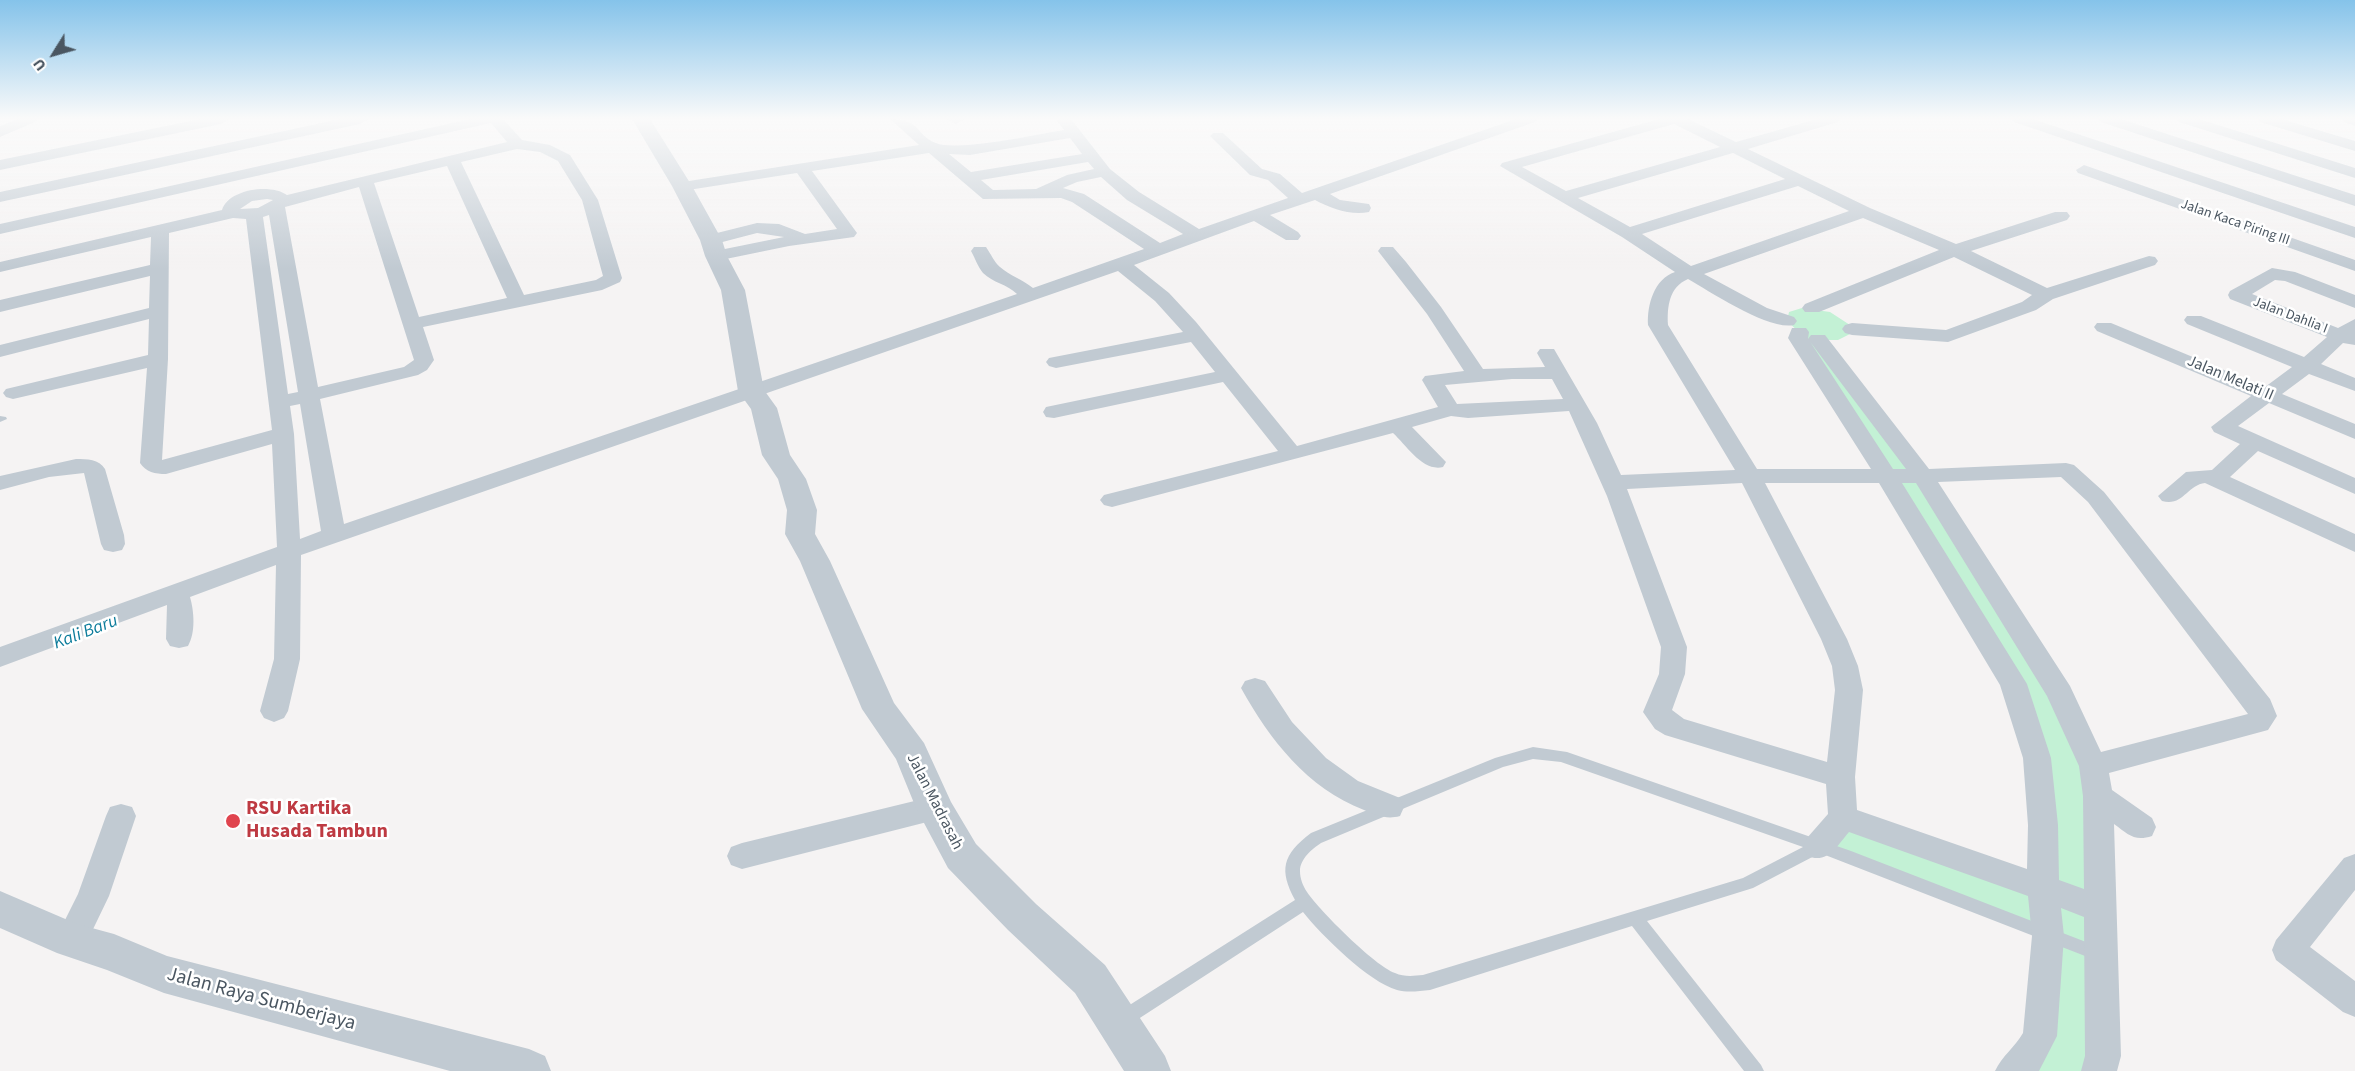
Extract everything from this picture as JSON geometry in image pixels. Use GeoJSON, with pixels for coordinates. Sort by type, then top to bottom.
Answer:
{"type":"FeatureCollection","features":[{"type":"Feature","properties":{"kind":"street"},"geometry":{"type":"LineString","coordinates":[[0,197],[130,169]]}},
{"type":"Feature","properties":{"kind":"street"},"geometry":{"type":"LineString","coordinates":[[248,169],[250,174],[249,207],[261,270],[283,434],[289,552],[287,659],[274,711]]}},
{"type":"Feature","properties":{"kind":"street"},"geometry":{"type":"LineString","coordinates":[[0,229],[272,169]]}},
{"type":"Feature","properties":{"kind":"street"},"geometry":{"type":"LineString","coordinates":[[279,204],[411,169]]}},
{"type":"Feature","properties":{"kind":"street"},"geometry":{"type":"LineString","coordinates":[[457,169],[518,301]]}},
{"type":"Feature","properties":{"kind":"street"},"geometry":{"type":"LineString","coordinates":[[412,324],[602,284],[612,278],[590,200],[571,169]]}},
{"type":"Feature","properties":{"kind":"street","name":"Jalan Madrasah"},"geometry":{"type":"LineString","coordinates":[[672,169],[733,290],[758,399],[776,455],[792,478],[802,510],[800,534],[815,561],[879,709],[911,753],[935,808],[962,856],[1022,917],[1090,979],[1149,1071]]}},
{"type":"Feature","properties":{"kind":"street"},"geometry":{"type":"LineString","coordinates":[[682,186],[802,169],[848,232],[713,248]]}},
{"type":"Feature","properties":{"kind":"street"},"geometry":{"type":"LineString","coordinates":[[958,169],[989,195],[1041,192],[1062,193],[1078,198],[1158,250]]}},
{"type":"Feature","properties":{"kind":"street"},"geometry":{"type":"LineString","coordinates":[[968,177],[1017,169]]}},
{"type":"Feature","properties":{"kind":"street"},"geometry":{"type":"LineString","coordinates":[[1253,169],[1274,177],[1307,196],[1363,208]]}},
{"type":"Feature","properties":{"kind":"street"},"geometry":{"type":"LineString","coordinates":[[0,657],[334,536],[758,399],[1030,296],[1382,169]]}},
{"type":"Feature","properties":{"kind":"street"},"geometry":{"type":"LineString","coordinates":[[1513,169],[1628,233],[1688,272],[1760,312],[1801,331],[1838,340],[1850,334],[1852,330]]}},
{"type":"Feature","properties":{"kind":"street"},"geometry":{"type":"LineString","coordinates":[[1565,197],[1659,169]]}},
{"type":"Feature","properties":{"kind":"street"},"geometry":{"type":"LineString","coordinates":[[1778,169],[1864,212],[1955,250],[2046,295]]}},
{"type":"Feature","properties":{"kind":"street","name":"Jalan Kaca Piring III"},"geometry":{"type":"LineString","coordinates":[[2086,169],[2084,170],[2355,266]]}},
{"type":"Feature","properties":{"kind":"street"},"geometry":{"type":"LineString","coordinates":[[2170,169],[2355,233]]}},
{"type":"Feature","properties":{"kind":"street"},"geometry":{"type":"LineString","coordinates":[[2258,169],[2355,201]]}},
{"type":"Feature","properties":{"kind":"street"},"geometry":{"type":"LineString","coordinates":[[1041,192],[1073,178],[1104,171],[1133,196],[1197,235]]}},
{"type":"Feature","properties":{"kind":"street"},"geometry":{"type":"LineString","coordinates":[[278,402],[411,371],[420,366],[424,360],[365,180]]}},
{"type":"Feature","properties":{"kind":"street"},"geometry":{"type":"LineString","coordinates":[[1628,233],[1800,180]]}},
{"type":"Feature","properties":{"kind":"street"},"geometry":{"type":"LineString","coordinates":[[0,267],[249,207],[280,196],[285,265],[334,536]]}},
{"type":"Feature","properties":{"kind":"street"},"geometry":{"type":"LineString","coordinates":[[1818,847],[1843,817],[1840,777],[1849,690],[1845,666],[1834,639],[1750,476],[1658,325],[1657,311],[1663,292],[1677,277],[1864,212]]}},
{"type":"Feature","properties":{"kind":"street"},"geometry":{"type":"LineString","coordinates":[[1257,215],[1292,236]]}},
{"type":"Feature","properties":{"kind":"street"},"geometry":{"type":"LineString","coordinates":[[2061,216],[1955,250],[1812,308],[1789,312],[1801,331],[1923,476],[2060,693],[2093,766],[2098,796],[2098,908],[2102,955],[2103,1056],[2099,1071]]}},
{"type":"Feature","properties":{"kind":"street"},"geometry":{"type":"LineString","coordinates":[[160,229],[158,359],[151,464],[166,467],[283,434]]}},
{"type":"Feature","properties":{"kind":"street"},"geometry":{"type":"LineString","coordinates":[[980,251],[990,269],[1004,279],[1016,283],[1030,296]]}},
{"type":"Feature","properties":{"kind":"street"},"geometry":{"type":"LineString","coordinates":[[1387,251],[1406,273],[1460,348],[1477,376]]}},
{"type":"Feature","properties":{"kind":"street"},"geometry":{"type":"LineString","coordinates":[[1852,330],[1948,336],[2029,306],[2046,295],[2149,261]]}},
{"type":"Feature","properties":{"kind":"street"},"geometry":{"type":"LineString","coordinates":[[1121,264],[1162,297],[1293,454]]}},
{"type":"Feature","properties":{"kind":"street"},"geometry":{"type":"LineString","coordinates":[[261,270],[285,265]]}},
{"type":"Feature","properties":{"kind":"street"},"geometry":{"type":"LineString","coordinates":[[0,306],[159,268]]}},
{"type":"Feature","properties":{"kind":"street","name":"Jalan Dahlia I"},"geometry":{"type":"LineString","coordinates":[[2350,334],[2237,295],[2270,274],[2279,274],[2355,302]]}},
{"type":"Feature","properties":{"kind":"street"},"geometry":{"type":"LineString","coordinates":[[1812,308],[1839,315],[1846,320],[1852,330]]}},
{"type":"Feature","properties":{"kind":"street"},"geometry":{"type":"LineString","coordinates":[[0,351],[159,311]]}},
{"type":"Feature","properties":{"kind":"street"},"geometry":{"type":"LineString","coordinates":[[2194,320],[2355,385]]}},
{"type":"Feature","properties":{"kind":"street"},"geometry":{"type":"LineString","coordinates":[[269,332],[296,325]]}},
{"type":"Feature","properties":{"kind":"street","name":"Jalan Melati II"},"geometry":{"type":"LineString","coordinates":[[2104,327],[2355,432]]}},
{"type":"Feature","properties":{"kind":"street"},"geometry":{"type":"LineString","coordinates":[[1801,331],[1798,338],[1801,345],[1886,475],[2013,684],[2037,758],[2043,825],[2043,889],[2048,936],[2040,1036],[2028,1058],[2013,1071]]}},
{"type":"Feature","properties":{"kind":"street"},"geometry":{"type":"LineString","coordinates":[[2350,334],[2223,425],[2228,432],[2355,487]]}},
{"type":"Feature","properties":{"kind":"street"},"geometry":{"type":"LineString","coordinates":[[1056,362],[1196,335]]}},
{"type":"Feature","properties":{"kind":"street"},"geometry":{"type":"LineString","coordinates":[[1547,353],[1575,404],[1613,483],[1674,647],[1672,674],[1657,711],[1665,721],[1675,727],[1840,777]]}},
{"type":"Feature","properties":{"kind":"street"},"geometry":{"type":"LineString","coordinates":[[13,393],[158,359]]}},
{"type":"Feature","properties":{"kind":"street"},"geometry":{"type":"LineString","coordinates":[[1450,411],[1431,381],[1477,376],[1559,373]]}},
{"type":"Feature","properties":{"kind":"street"},"geometry":{"type":"LineString","coordinates":[[1054,412],[1228,375]]}},
{"type":"Feature","properties":{"kind":"street"},"geometry":{"type":"LineString","coordinates":[[1112,500],[1450,411],[1468,412],[1575,404]]}},
{"type":"Feature","properties":{"kind":"street"},"geometry":{"type":"LineString","coordinates":[[1398,425],[1435,462]]}},
{"type":"Feature","properties":{"kind":"street"},"geometry":{"type":"LineString","coordinates":[[2215,478],[2254,443]]}},
{"type":"Feature","properties":{"kind":"street"},"geometry":{"type":"LineString","coordinates":[[0,483],[76,465],[91,466],[94,469],[106,518],[112,531],[113,544]]}},
{"type":"Feature","properties":{"kind":"street"},"geometry":{"type":"LineString","coordinates":[[1613,483],[1750,476],[1923,476],[2066,470],[2096,497],[2260,706],[2263,716],[2258,722],[2093,766]]}},
{"type":"Feature","properties":{"kind":"street"},"geometry":{"type":"LineString","coordinates":[[2170,496],[2194,477],[2215,478],[2355,544]]}},
{"type":"Feature","properties":{"kind":"street"},"geometry":{"type":"LineString","coordinates":[[177,594],[181,609],[179,639]]}},
{"type":"Feature","properties":{"kind":"street"},"geometry":{"type":"LineString","coordinates":[[1255,688],[1265,706],[1307,758],[1344,787],[1389,807]]}},
{"type":"Feature","properties":{"kind":"street"},"geometry":{"type":"LineString","coordinates":[[2098,796],[2141,827]]}},
{"type":"Feature","properties":{"kind":"street"},"geometry":{"type":"LineString","coordinates":[[742,856],[935,808]]}},
{"type":"Feature","properties":{"kind":"street"},"geometry":{"type":"LineString","coordinates":[[71,940],[93,896],[121,816]]}},
{"type":"Feature","properties":{"kind":"street"},"geometry":{"type":"LineString","coordinates":[[1843,817],[2098,908]]}},
{"type":"Feature","properties":{"kind":"street"},"geometry":{"type":"LineString","coordinates":[[2355,867],[2288,950],[2355,1001]]}},
{"type":"Feature","properties":{"kind":"street","name":"Jalan Raya Sumberjaya"},"geometry":{"type":"LineString","coordinates":[[0,909],[71,940],[114,953],[164,974],[529,1071]]}},
{"type":"Feature","properties":{"kind":"lane"},"geometry":{"type":"LineString","coordinates":[[1818,847],[1747,884],[1430,982],[1405,985],[1392,982],[1380,974],[1304,903],[1292,883],[1291,872],[1303,848],[1316,838],[1500,762],[1533,753],[1562,756],[1818,847],[2102,955]]}},
{"type":"Feature","properties":{"kind":"lane"},"geometry":{"type":"LineString","coordinates":[[1118,1023],[1304,903]]}},
{"type":"Feature","properties":{"kind":"lane"},"geometry":{"type":"LineString","coordinates":[[1636,919],[1755,1071]]}},
{"type":"Feature","properties":{"kind":"green space"},"geometry":{"type":"Polygon","coordinates":[[[1802,308],[1830,312],[1850,325],[1850,334],[1838,340],[1828,340],[1923,476],[2093,766],[2099,1071],[2014,1071],[2048,936],[1818,847],[1843,817],[2043,888],[2013,684],[1799,332],[1787,321],[1789,312],[1802,308]]]}},
{"type":"Feature","properties":{"kind":"place","name":"RSU Kartika Husada Tambun"},"geometry":{"type":"Point","coordinates":[233,821]}},
{"type":"Feature","properties":{"kind":"water label","name":"Kali Baru"},"geometry":{"type":"Point","coordinates":[86,633]}}]}
